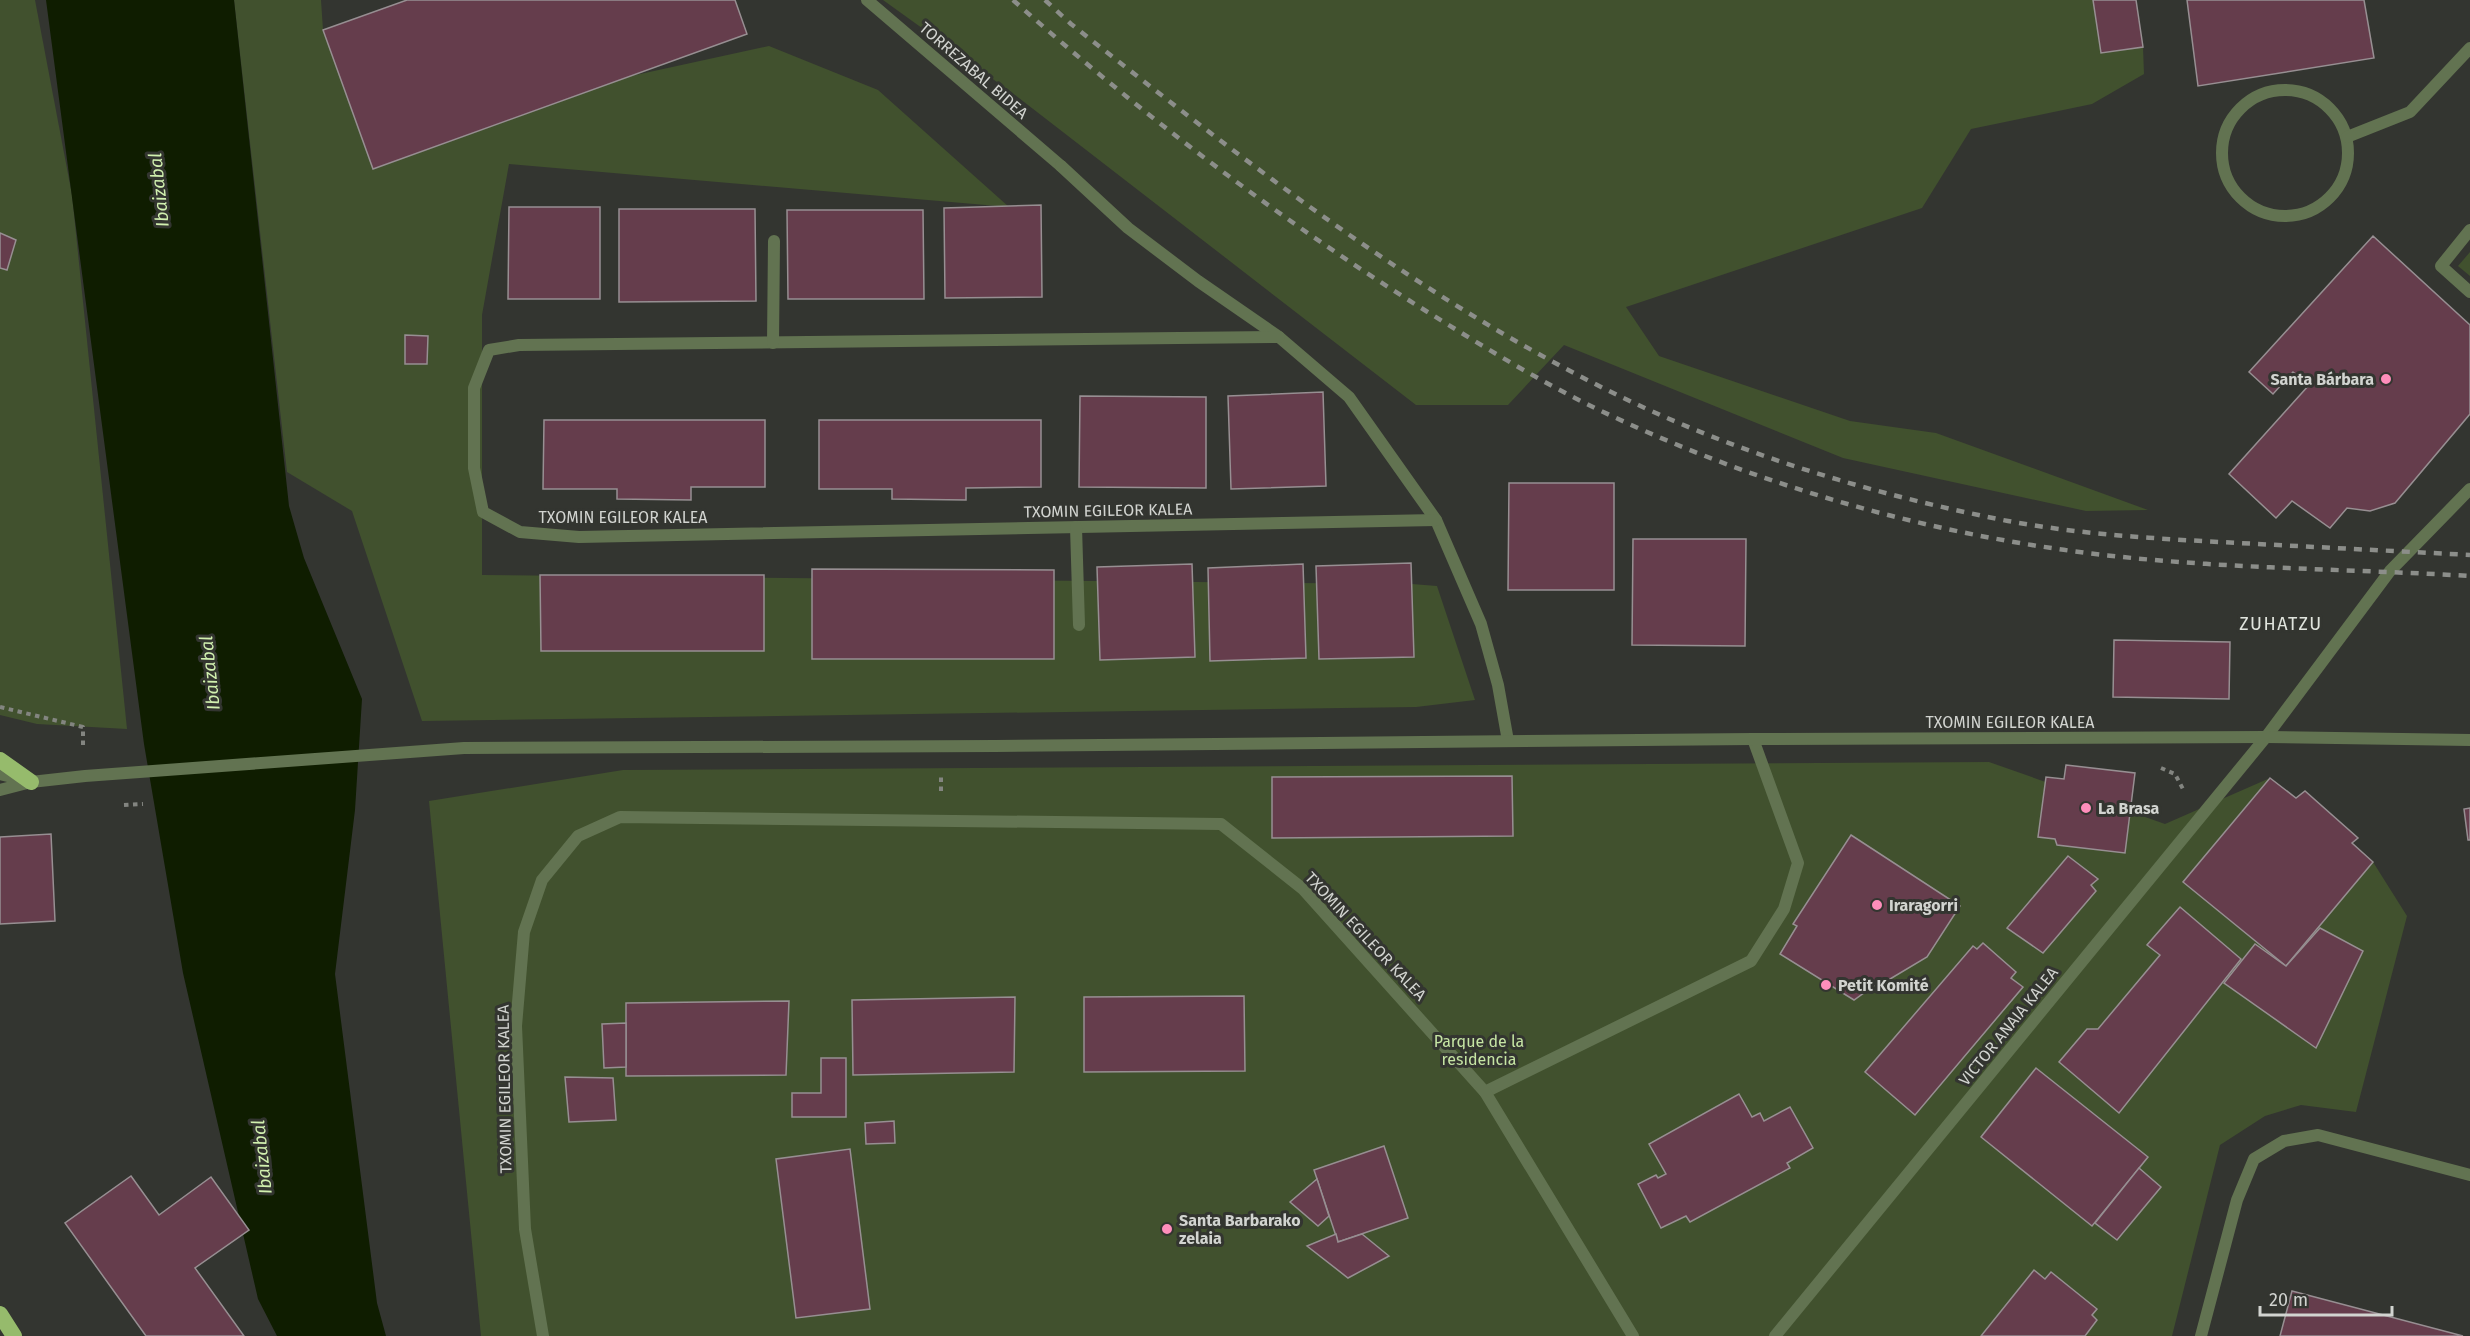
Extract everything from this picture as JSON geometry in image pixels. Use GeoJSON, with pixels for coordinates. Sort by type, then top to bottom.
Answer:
{"type":"FeatureCollection","features":[{"type":"Feature","properties":{"kind":"highway"},"geometry":{"type":"LineString","coordinates":[[0,760],[31,782]]}},
{"type":"Feature","properties":{"kind":"highway"},"geometry":{"type":"LineString","coordinates":[[0,1314],[14,1336]]}},
{"type":"Feature","properties":{"kind":"street","name":"TORREZABAL BIDEA"},"geometry":{"type":"LineString","coordinates":[[867,0],[1061,166],[1128,228],[1198,281],[1279,337]]}},
{"type":"Feature","properties":{"kind":"street"},"geometry":{"type":"LineString","coordinates":[[2347,138],[2409,112],[2470,48]]}},
{"type":"Feature","properties":{"kind":"street"},"geometry":{"type":"LineString","coordinates":[[2288,89],[2308,94],[2325,104],[2339,119],[2347,138],[2348,159],[2342,180],[2330,198],[2312,210],[2291,216],[2269,214],[2249,205],[2234,190],[2224,172],[2221,152],[2224,132],[2234,114],[2250,100],[2268,92],[2288,89]]}},
{"type":"Feature","properties":{"kind":"street"},"geometry":{"type":"LineString","coordinates":[[2470,230],[2441,266],[2470,292]]}},
{"type":"Feature","properties":{"kind":"street"},"geometry":{"type":"LineString","coordinates":[[773,343],[774,241]]}},
{"type":"Feature","properties":{"kind":"street"},"geometry":{"type":"LineString","coordinates":[[1279,337],[1349,397],[1436,520],[1482,624],[1498,685],[1508,741]]}},
{"type":"Feature","properties":{"kind":"street","name":"TXOMIN EGILEOR KALEA"},"geometry":{"type":"LineString","coordinates":[[1279,337],[519,345],[489,350],[474,388],[474,468],[483,512],[520,532],[579,537],[1436,520]]}},
{"type":"Feature","properties":{"kind":"street"},"geometry":{"type":"LineString","coordinates":[[2266,737],[2390,571],[2470,489]]}},
{"type":"Feature","properties":{"kind":"street"},"geometry":{"type":"LineString","coordinates":[[1076,527],[1079,625]]}},
{"type":"Feature","properties":{"kind":"street","name":"TXOMIN EGILEOR KALEA"},"geometry":{"type":"LineString","coordinates":[[31,782],[464,748],[1753,739],[2266,737],[2470,740]]}},
{"type":"Feature","properties":{"kind":"street","name":"VICTOR ANAIA KALEA"},"geometry":{"type":"LineString","coordinates":[[1776,1336],[2266,737]]}},
{"type":"Feature","properties":{"kind":"street"},"geometry":{"type":"LineString","coordinates":[[1485,1092],[1751,961],[1784,909],[1798,863],[1753,739]]}},
{"type":"Feature","properties":{"kind":"street"},"geometry":{"type":"LineString","coordinates":[[0,774],[31,782]]}},
{"type":"Feature","properties":{"kind":"street"},"geometry":{"type":"LineString","coordinates":[[0,790],[31,782]]}},
{"type":"Feature","properties":{"kind":"street","name":"TXOMIN EGILEOR KALEA"},"geometry":{"type":"LineString","coordinates":[[543,1336],[524,1217],[516,1026],[524,932],[542,880],[578,836],[620,817],[1221,824],[1303,889],[1485,1092],[1633,1336]]}},
{"type":"Feature","properties":{"kind":"street"},"geometry":{"type":"LineString","coordinates":[[2201,1336],[2237,1200],[2254,1159],[2284,1142],[2318,1135],[2470,1175]]}},
{"type":"Feature","properties":{"kind":"green space"},"geometry":{"type":"Polygon","coordinates":[[[0,0],[35,0],[72,195],[127,729],[37,724],[0,715],[0,0]]]}},
{"type":"Feature","properties":{"kind":"green space"},"geometry":{"type":"Polygon","coordinates":[[[234,0],[321,0],[323,30],[374,169],[631,76],[769,46],[878,90],[1009,207],[509,164],[482,315],[482,575],[1437,586],[1475,700],[1416,707],[422,721],[352,511],[287,472],[234,0]]]}},
{"type":"Feature","properties":{"kind":"green space"},"geometry":{"type":"Polygon","coordinates":[[[883,0],[2093,0],[2101,53],[2143,47],[2144,74],[2092,104],[1971,129],[1922,208],[1626,307],[1659,356],[1850,421],[1936,433],[2148,510],[2086,511],[1843,458],[1564,345],[1508,405],[1416,405],[1015,95],[883,0]]]}},
{"type":"Feature","properties":{"kind":"green space"},"geometry":{"type":"Polygon","coordinates":[[[2470,252],[2470,276],[2458,266],[2470,252]]]}},
{"type":"Feature","properties":{"kind":"green space","name":"Parque de la residencia"},"geometry":{"type":"Polygon","coordinates":[[[1989,762],[2165,824],[2270,778],[2373,862],[2407,916],[2356,1112],[2301,1105],[2265,1116],[2220,1145],[2172,1336],[481,1336],[429,801],[623,770],[1989,762]]]}},
{"type":"Feature","properties":{"kind":"water","name":"Ibaizabal"},"geometry":{"type":"Polygon","coordinates":[[[46,0],[234,0],[289,506],[304,558],[362,699],[355,810],[335,974],[377,1303],[386,1336],[277,1336],[258,1299],[183,973],[144,744],[46,0]]]}},
{"type":"Feature","properties":{"kind":"building"},"geometry":{"type":"Polygon","coordinates":[[[407,0],[735,0],[747,34],[373,169],[323,30],[407,0]]]}},
{"type":"Feature","properties":{"kind":"building"},"geometry":{"type":"Polygon","coordinates":[[[2093,0],[2136,0],[2143,47],[2101,53],[2093,0]]]}},
{"type":"Feature","properties":{"kind":"building"},"geometry":{"type":"Polygon","coordinates":[[[2187,0],[2364,0],[2374,58],[2198,86],[2187,0]]]}},
{"type":"Feature","properties":{"kind":"building"},"geometry":{"type":"Polygon","coordinates":[[[1041,205],[1042,297],[945,298],[944,208],[1041,205]]]}},
{"type":"Feature","properties":{"kind":"building"},"geometry":{"type":"Polygon","coordinates":[[[509,207],[600,207],[600,299],[508,299],[509,207]]]}},
{"type":"Feature","properties":{"kind":"building"},"geometry":{"type":"Polygon","coordinates":[[[619,209],[755,209],[756,301],[619,302],[619,209]]]}},
{"type":"Feature","properties":{"kind":"building"},"geometry":{"type":"Polygon","coordinates":[[[787,210],[923,210],[924,299],[788,299],[787,210]]]}},
{"type":"Feature","properties":{"kind":"building"},"geometry":{"type":"Polygon","coordinates":[[[0,233],[16,240],[7,270],[0,268],[0,233]]]}},
{"type":"Feature","properties":{"kind":"building","name":"Santa Bárbara"},"geometry":{"type":"Polygon","coordinates":[[[2373,236],[2470,325],[2470,414],[2395,503],[2370,511],[2347,508],[2330,528],[2292,501],[2276,518],[2229,474],[2309,385],[2293,372],[2273,394],[2249,372],[2373,236]]]}},
{"type":"Feature","properties":{"kind":"building"},"geometry":{"type":"Polygon","coordinates":[[[405,335],[428,336],[427,364],[405,364],[405,335]]]}},
{"type":"Feature","properties":{"kind":"building"},"geometry":{"type":"Polygon","coordinates":[[[1323,392],[1326,486],[1231,489],[1228,396],[1323,392]]]}},
{"type":"Feature","properties":{"kind":"building"},"geometry":{"type":"Polygon","coordinates":[[[1080,396],[1206,397],[1206,488],[1079,487],[1080,396]]]}},
{"type":"Feature","properties":{"kind":"building"},"geometry":{"type":"Polygon","coordinates":[[[544,420],[765,420],[765,487],[691,487],[691,500],[617,499],[617,489],[543,489],[544,420]]]}},
{"type":"Feature","properties":{"kind":"building"},"geometry":{"type":"Polygon","coordinates":[[[819,420],[1041,420],[1041,487],[966,488],[966,500],[892,499],[892,489],[819,489],[819,420]]]}},
{"type":"Feature","properties":{"kind":"building"},"geometry":{"type":"Polygon","coordinates":[[[1509,483],[1614,483],[1614,590],[1508,590],[1509,483]]]}},
{"type":"Feature","properties":{"kind":"building"},"geometry":{"type":"Polygon","coordinates":[[[1633,539],[1746,539],[1745,646],[1632,645],[1633,539]]]}},
{"type":"Feature","properties":{"kind":"building"},"geometry":{"type":"Polygon","coordinates":[[[1411,563],[1414,657],[1319,659],[1316,566],[1411,563]]]}},
{"type":"Feature","properties":{"kind":"building"},"geometry":{"type":"Polygon","coordinates":[[[1192,564],[1195,657],[1100,660],[1097,567],[1192,564]]]}},
{"type":"Feature","properties":{"kind":"building"},"geometry":{"type":"Polygon","coordinates":[[[1303,564],[1306,658],[1210,661],[1208,568],[1303,564]]]}},
{"type":"Feature","properties":{"kind":"building"},"geometry":{"type":"Polygon","coordinates":[[[812,569],[1054,570],[1054,659],[812,659],[812,569]]]}},
{"type":"Feature","properties":{"kind":"building"},"geometry":{"type":"Polygon","coordinates":[[[540,575],[764,575],[764,651],[541,651],[540,575]]]}},
{"type":"Feature","properties":{"kind":"building"},"geometry":{"type":"Polygon","coordinates":[[[2114,640],[2230,642],[2229,699],[2113,697],[2114,640]]]}},
{"type":"Feature","properties":{"kind":"building","name":"La Brasa"},"geometry":{"type":"Polygon","coordinates":[[[2066,765],[2135,773],[2125,853],[2057,845],[2055,839],[2038,837],[2046,777],[2064,779],[2066,765]]]}},
{"type":"Feature","properties":{"kind":"building"},"geometry":{"type":"Polygon","coordinates":[[[1512,776],[1513,836],[1272,838],[1272,777],[1512,776]]]}},
{"type":"Feature","properties":{"kind":"building"},"geometry":{"type":"Polygon","coordinates":[[[2270,778],[2296,798],[2305,791],[2358,838],[2352,843],[2373,862],[2286,966],[2183,882],[2270,778]]]}},
{"type":"Feature","properties":{"kind":"building"},"geometry":{"type":"Polygon","coordinates":[[[2470,808],[2470,840],[2468,840],[2464,809],[2470,808]]]}},
{"type":"Feature","properties":{"kind":"building"},"geometry":{"type":"Polygon","coordinates":[[[51,834],[55,921],[0,924],[0,837],[51,834]]]}},
{"type":"Feature","properties":{"kind":"building"},"geometry":{"type":"Polygon","coordinates":[[[1851,835],[1960,906],[1927,957],[1885,982],[1882,980],[1854,1000],[1780,954],[1797,926],[1793,924],[1851,835]]]}},
{"type":"Feature","properties":{"kind":"building"},"geometry":{"type":"Polygon","coordinates":[[[2068,856],[2098,879],[2091,885],[2096,891],[2043,953],[2007,928],[2068,856]]]}},
{"type":"Feature","properties":{"kind":"building"},"geometry":{"type":"Polygon","coordinates":[[[2180,907],[2241,959],[2119,1113],[2059,1062],[2087,1029],[2098,1029],[2160,955],[2147,945],[2180,907]]]}},
{"type":"Feature","properties":{"kind":"building"},"geometry":{"type":"Polygon","coordinates":[[[2320,928],[2363,951],[2316,1048],[2224,983],[2255,944],[2286,966],[2320,928]]]}},
{"type":"Feature","properties":{"kind":"building"},"geometry":{"type":"Polygon","coordinates":[[[1983,943],[2016,972],[2011,978],[2023,987],[1915,1115],[1865,1072],[1973,946],[1977,949],[1983,943]]]}},
{"type":"Feature","properties":{"kind":"building"},"geometry":{"type":"Polygon","coordinates":[[[1244,996],[1245,1071],[1084,1072],[1084,997],[1244,996]]]}},
{"type":"Feature","properties":{"kind":"building"},"geometry":{"type":"Polygon","coordinates":[[[1015,997],[1014,1072],[853,1075],[852,1000],[1015,997]]]}},
{"type":"Feature","properties":{"kind":"building"},"geometry":{"type":"Polygon","coordinates":[[[789,1001],[786,1075],[626,1076],[626,1003],[789,1001]]]}},
{"type":"Feature","properties":{"kind":"building"},"geometry":{"type":"Polygon","coordinates":[[[626,1023],[626,1067],[604,1068],[602,1024],[626,1023]]]}},
{"type":"Feature","properties":{"kind":"building"},"geometry":{"type":"Polygon","coordinates":[[[821,1058],[846,1058],[846,1117],[792,1117],[792,1093],[821,1093],[821,1058]]]}},
{"type":"Feature","properties":{"kind":"building"},"geometry":{"type":"Polygon","coordinates":[[[2036,1068],[2148,1157],[2092,1226],[1981,1137],[2036,1068]]]}},
{"type":"Feature","properties":{"kind":"building"},"geometry":{"type":"Polygon","coordinates":[[[565,1077],[613,1078],[616,1120],[569,1122],[565,1077]]]}},
{"type":"Feature","properties":{"kind":"building"},"geometry":{"type":"Polygon","coordinates":[[[1739,1094],[1752,1117],[1760,1113],[1764,1121],[1790,1107],[1813,1148],[1787,1163],[1790,1168],[1690,1222],[1686,1216],[1661,1228],[1638,1184],[1656,1175],[1658,1178],[1666,1174],[1649,1144],[1739,1094]]]}},
{"type":"Feature","properties":{"kind":"building"},"geometry":{"type":"Polygon","coordinates":[[[894,1121],[895,1143],[866,1144],[865,1123],[894,1121]]]}},
{"type":"Feature","properties":{"kind":"building"},"geometry":{"type":"Polygon","coordinates":[[[1384,1146],[1408,1218],[1338,1242],[1314,1170],[1384,1146]]]}},
{"type":"Feature","properties":{"kind":"building"},"geometry":{"type":"Polygon","coordinates":[[[850,1149],[870,1309],[796,1318],[776,1159],[850,1149]]]}},
{"type":"Feature","properties":{"kind":"building"},"geometry":{"type":"Polygon","coordinates":[[[2139,1168],[2161,1187],[2117,1240],[2095,1223],[2139,1168]]]}},
{"type":"Feature","properties":{"kind":"building"},"geometry":{"type":"Polygon","coordinates":[[[131,1176],[159,1215],[211,1177],[249,1230],[195,1268],[244,1336],[146,1336],[65,1223],[131,1176]]]}},
{"type":"Feature","properties":{"kind":"building"},"geometry":{"type":"Polygon","coordinates":[[[1317,1179],[1329,1216],[1318,1226],[1290,1202],[1317,1179]]]}},
{"type":"Feature","properties":{"kind":"building"},"geometry":{"type":"Polygon","coordinates":[[[1336,1234],[1338,1242],[1362,1234],[1389,1256],[1348,1278],[1307,1246],[1336,1234]]]}},
{"type":"Feature","properties":{"kind":"building"},"geometry":{"type":"Polygon","coordinates":[[[2034,1270],[2045,1279],[2051,1272],[2097,1309],[2092,1315],[2097,1320],[2085,1336],[1981,1336],[2034,1270]]]}},
{"type":"Feature","properties":{"kind":"building"},"geometry":{"type":"Polygon","coordinates":[[[2292,1291],[2463,1336],[2280,1336],[2292,1291]]]}},
{"type":"Feature","properties":{"kind":"railway"},"geometry":{"type":"LineString","coordinates":[[1013,0],[1161,125],[1265,203],[1372,276],[1467,337],[1552,386],[1595,408],[1706,456],[1763,477],[1879,513],[1998,539],[2058,549],[2160,561],[2470,576]]}},
{"type":"Feature","properties":{"kind":"railway"},"geometry":{"type":"LineString","coordinates":[[1045,0],[1071,24],[1277,183],[1420,282],[1493,328],[1569,370],[1690,428],[1779,461],[1870,489],[2037,526],[2152,538],[2470,555]]}},
{"type":"Feature","properties":{"kind":"place","name":"Santa Bárbara"},"geometry":{"type":"Point","coordinates":[2386,379]}},
{"type":"Feature","properties":{"kind":"place","name":"La Brasa"},"geometry":{"type":"Point","coordinates":[2086,808]}},
{"type":"Feature","properties":{"kind":"place","name":"Iraragorri"},"geometry":{"type":"Point","coordinates":[1877,905]}},
{"type":"Feature","properties":{"kind":"place","name":"Petit Komité"},"geometry":{"type":"Point","coordinates":[1826,985]}},
{"type":"Feature","properties":{"kind":"place","name":"Santa Barbarako zelaia"},"geometry":{"type":"Point","coordinates":[1167,1229]}},
{"type":"Feature","properties":{"kind":"district","name":"ZUHATZU"},"geometry":{"type":"Point","coordinates":[2281,624]}}]}
